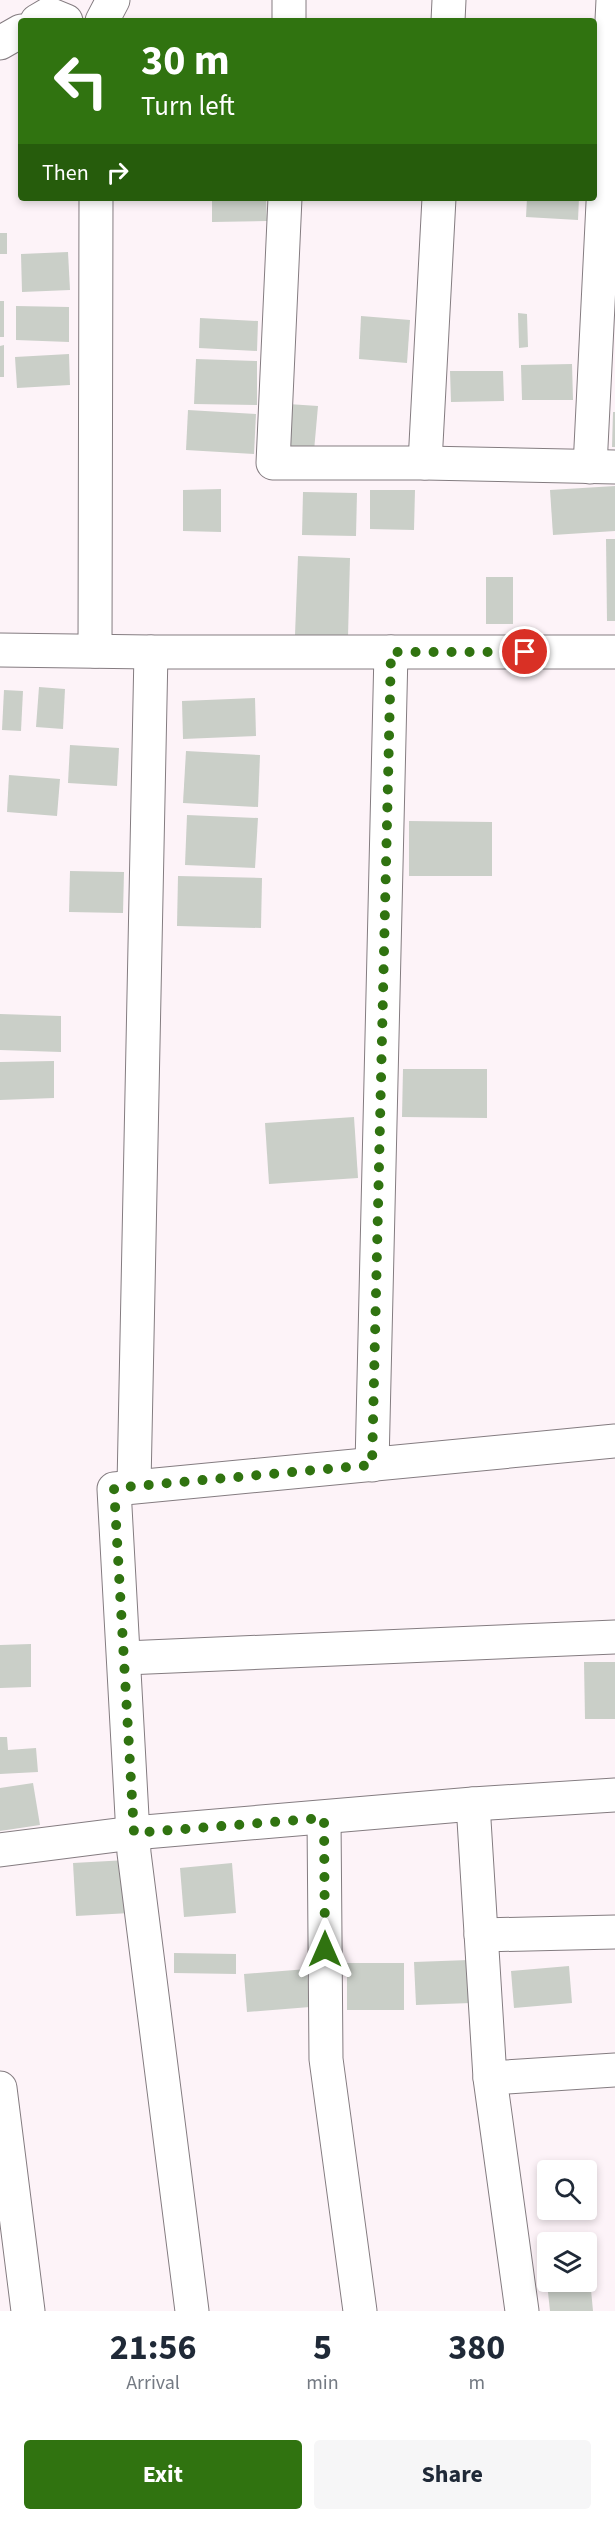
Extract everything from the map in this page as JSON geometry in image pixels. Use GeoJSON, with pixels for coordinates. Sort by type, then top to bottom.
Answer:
{"type":"FeatureCollection","features":[{"type":"Feature","properties":{"kind":"street"},"geometry":{"type":"LineString","coordinates":[[103,18],[112,0]]}},
{"type":"Feature","properties":{"kind":"street"},"geometry":{"type":"LineString","coordinates":[[289,0],[289,18]]}},
{"type":"Feature","properties":{"kind":"street"},"geometry":{"type":"LineString","coordinates":[[448,18],[449,0]]}},
{"type":"Feature","properties":{"kind":"street"},"geometry":{"type":"LineString","coordinates":[[285,201],[273,463],[425,463],[602,467],[613,0]]}},
{"type":"Feature","properties":{"kind":"street"},"geometry":{"type":"LineString","coordinates":[[42,18],[49,14],[59,18]]}},
{"type":"Feature","properties":{"kind":"street"},"geometry":{"type":"LineString","coordinates":[[0,43],[18,33]]}},
{"type":"Feature","properties":{"kind":"street"},"geometry":{"type":"LineString","coordinates":[[96,201],[96,651]]}},
{"type":"Feature","properties":{"kind":"street"},"geometry":{"type":"LineString","coordinates":[[425,463],[439,201]]}},
{"type":"Feature","properties":{"kind":"street"},"geometry":{"type":"LineString","coordinates":[[0,650],[615,652]]}},
{"type":"Feature","properties":{"kind":"street"},"geometry":{"type":"LineString","coordinates":[[134,1485],[151,652]]}},
{"type":"Feature","properties":{"kind":"street"},"geometry":{"type":"LineString","coordinates":[[372,1465],[391,652]]}},
{"type":"Feature","properties":{"kind":"street"},"geometry":{"type":"LineString","coordinates":[[192,2311],[134,1833],[114,1488],[615,1441]]}},
{"type":"Feature","properties":{"kind":"street"},"geometry":{"type":"LineString","coordinates":[[125,1658],[615,1638]]}},
{"type":"Feature","properties":{"kind":"street"},"geometry":{"type":"LineString","coordinates":[[0,1850],[134,1833],[473,1804],[615,1795]]}},
{"type":"Feature","properties":{"kind":"street"},"geometry":{"type":"LineString","coordinates":[[473,1804],[490,2078],[522,2311]]}},
{"type":"Feature","properties":{"kind":"street"},"geometry":{"type":"LineString","coordinates":[[324,1818],[326,2059],[360,2311]]}},
{"type":"Feature","properties":{"kind":"street"},"geometry":{"type":"LineString","coordinates":[[481,1935],[615,1932]]}},
{"type":"Feature","properties":{"kind":"street"},"geometry":{"type":"LineString","coordinates":[[490,2078],[615,2070]]}},
{"type":"Feature","properties":{"kind":"street"},"geometry":{"type":"LineString","coordinates":[[0,2088],[28,2311]]}},
{"type":"Feature","properties":{"kind":"building"},"geometry":{"type":"Polygon","coordinates":[[[212,201],[266,201],[267,221],[212,222],[212,201]]]}},
{"type":"Feature","properties":{"kind":"building"},"geometry":{"type":"Polygon","coordinates":[[[527,201],[579,201],[578,220],[526,217],[527,201]]]}},
{"type":"Feature","properties":{"kind":"building"},"geometry":{"type":"Polygon","coordinates":[[[0,233],[7,233],[7,254],[0,254],[0,233]]]}},
{"type":"Feature","properties":{"kind":"building"},"geometry":{"type":"Polygon","coordinates":[[[68,252],[70,290],[22,292],[21,254],[68,252]]]}},
{"type":"Feature","properties":{"kind":"building"},"geometry":{"type":"Polygon","coordinates":[[[0,301],[4,301],[4,337],[0,337],[0,301]]]}},
{"type":"Feature","properties":{"kind":"building"},"geometry":{"type":"Polygon","coordinates":[[[16,306],[69,307],[69,342],[16,340],[16,306]]]}},
{"type":"Feature","properties":{"kind":"building"},"geometry":{"type":"Polygon","coordinates":[[[518,313],[527,314],[528,347],[519,348],[518,313]]]}},
{"type":"Feature","properties":{"kind":"building"},"geometry":{"type":"Polygon","coordinates":[[[361,316],[410,320],[407,363],[359,359],[361,316]]]}},
{"type":"Feature","properties":{"kind":"building"},"geometry":{"type":"Polygon","coordinates":[[[200,318],[258,321],[257,351],[199,348],[200,318]]]}},
{"type":"Feature","properties":{"kind":"building"},"geometry":{"type":"Polygon","coordinates":[[[4,345],[4,377],[0,377],[0,346],[4,345]]]}},
{"type":"Feature","properties":{"kind":"building"},"geometry":{"type":"Polygon","coordinates":[[[69,354],[70,385],[17,388],[15,357],[69,354]]]}},
{"type":"Feature","properties":{"kind":"building"},"geometry":{"type":"Polygon","coordinates":[[[196,359],[257,361],[257,405],[194,404],[196,359]]]}},
{"type":"Feature","properties":{"kind":"building"},"geometry":{"type":"Polygon","coordinates":[[[572,364],[573,400],[522,400],[521,365],[572,364]]]}},
{"type":"Feature","properties":{"kind":"building"},"geometry":{"type":"Polygon","coordinates":[[[450,371],[503,371],[504,401],[451,402],[450,371]]]}},
{"type":"Feature","properties":{"kind":"building"},"geometry":{"type":"Polygon","coordinates":[[[288,404],[318,406],[314,451],[284,449],[288,404]]]}},
{"type":"Feature","properties":{"kind":"building"},"geometry":{"type":"Polygon","coordinates":[[[188,410],[256,414],[254,454],[186,450],[188,410]]]}},
{"type":"Feature","properties":{"kind":"building"},"geometry":{"type":"Polygon","coordinates":[[[613,412],[615,412],[615,447],[612,447],[613,412]]]}},
{"type":"Feature","properties":{"kind":"building"},"geometry":{"type":"Polygon","coordinates":[[[615,486],[615,531],[553,535],[550,490],[615,486]]]}},
{"type":"Feature","properties":{"kind":"building"},"geometry":{"type":"Polygon","coordinates":[[[221,489],[221,532],[183,531],[183,490],[221,489]]]}},
{"type":"Feature","properties":{"kind":"building"},"geometry":{"type":"Polygon","coordinates":[[[370,490],[415,490],[414,530],[370,529],[370,490]]]}},
{"type":"Feature","properties":{"kind":"building"},"geometry":{"type":"Polygon","coordinates":[[[303,492],[357,493],[356,536],[302,535],[303,492]]]}},
{"type":"Feature","properties":{"kind":"building"},"geometry":{"type":"Polygon","coordinates":[[[606,539],[615,539],[615,621],[607,621],[606,539]]]}},
{"type":"Feature","properties":{"kind":"building"},"geometry":{"type":"Polygon","coordinates":[[[298,556],[350,558],[348,637],[295,635],[298,556]]]}},
{"type":"Feature","properties":{"kind":"building"},"geometry":{"type":"Polygon","coordinates":[[[486,577],[513,577],[513,624],[486,624],[486,577]]]}},
{"type":"Feature","properties":{"kind":"building"},"geometry":{"type":"Polygon","coordinates":[[[39,687],[65,689],[63,729],[36,727],[39,687]]]}},
{"type":"Feature","properties":{"kind":"building"},"geometry":{"type":"Polygon","coordinates":[[[4,690],[23,691],[21,731],[2,730],[4,690]]]}},
{"type":"Feature","properties":{"kind":"building"},"geometry":{"type":"Polygon","coordinates":[[[255,698],[256,736],[183,739],[182,701],[255,698]]]}},
{"type":"Feature","properties":{"kind":"building"},"geometry":{"type":"Polygon","coordinates":[[[70,745],[119,748],[117,786],[68,783],[70,745]]]}},
{"type":"Feature","properties":{"kind":"building"},"geometry":{"type":"Polygon","coordinates":[[[186,751],[260,755],[258,807],[183,803],[186,751]]]}},
{"type":"Feature","properties":{"kind":"building"},"geometry":{"type":"Polygon","coordinates":[[[9,775],[60,779],[57,816],[7,812],[9,775]]]}},
{"type":"Feature","properties":{"kind":"building"},"geometry":{"type":"Polygon","coordinates":[[[187,815],[258,818],[255,868],[185,865],[187,815]]]}},
{"type":"Feature","properties":{"kind":"building"},"geometry":{"type":"Polygon","coordinates":[[[409,821],[492,822],[492,876],[409,876],[409,821]]]}},
{"type":"Feature","properties":{"kind":"building"},"geometry":{"type":"Polygon","coordinates":[[[70,871],[124,872],[123,913],[69,912],[70,871]]]}},
{"type":"Feature","properties":{"kind":"building"},"geometry":{"type":"Polygon","coordinates":[[[178,876],[262,878],[261,928],[177,926],[178,876]]]}},
{"type":"Feature","properties":{"kind":"building"},"geometry":{"type":"Polygon","coordinates":[[[0,1014],[61,1016],[61,1052],[0,1050],[0,1014]]]}},
{"type":"Feature","properties":{"kind":"building"},"geometry":{"type":"Polygon","coordinates":[[[54,1061],[54,1098],[0,1100],[0,1062],[54,1061]]]}},
{"type":"Feature","properties":{"kind":"building"},"geometry":{"type":"Polygon","coordinates":[[[403,1069],[487,1069],[487,1118],[402,1117],[403,1069]]]}},
{"type":"Feature","properties":{"kind":"building"},"geometry":{"type":"Polygon","coordinates":[[[354,1117],[358,1178],[269,1184],[265,1123],[354,1117]]]}},
{"type":"Feature","properties":{"kind":"building"},"geometry":{"type":"Polygon","coordinates":[[[31,1644],[31,1687],[0,1688],[0,1645],[31,1644]]]}},
{"type":"Feature","properties":{"kind":"building"},"geometry":{"type":"Polygon","coordinates":[[[584,1662],[615,1662],[615,1719],[585,1719],[584,1662]]]}},
{"type":"Feature","properties":{"kind":"building"},"geometry":{"type":"Polygon","coordinates":[[[0,1737],[7,1737],[8,1750],[36,1748],[38,1772],[0,1774],[0,1737]]]}},
{"type":"Feature","properties":{"kind":"building"},"geometry":{"type":"Polygon","coordinates":[[[33,1783],[40,1825],[0,1831],[0,1788],[33,1783]]]}},
{"type":"Feature","properties":{"kind":"building"},"geometry":{"type":"Polygon","coordinates":[[[127,1860],[130,1913],[76,1916],[73,1863],[127,1860]]]}},
{"type":"Feature","properties":{"kind":"building"},"geometry":{"type":"Polygon","coordinates":[[[232,1863],[236,1913],[184,1917],[180,1868],[232,1863]]]}},
{"type":"Feature","properties":{"kind":"building"},"geometry":{"type":"Polygon","coordinates":[[[174,1953],[236,1954],[236,1974],[174,1973],[174,1953]]]}},
{"type":"Feature","properties":{"kind":"building"},"geometry":{"type":"Polygon","coordinates":[[[469,1960],[471,2003],[416,2005],[414,1962],[469,1960]]]}},
{"type":"Feature","properties":{"kind":"building"},"geometry":{"type":"Polygon","coordinates":[[[347,1963],[404,1963],[404,2010],[347,2010],[347,1963]]]}},
{"type":"Feature","properties":{"kind":"building"},"geometry":{"type":"Polygon","coordinates":[[[569,1966],[572,2003],[514,2008],[511,1971],[569,1966]]]}},
{"type":"Feature","properties":{"kind":"building"},"geometry":{"type":"Polygon","coordinates":[[[307,1969],[310,2007],[247,2012],[244,1974],[307,1969]]]}},
{"type":"Feature","properties":{"kind":"building"},"geometry":{"type":"Polygon","coordinates":[[[548,2292],[591,2292],[593,2311],[550,2311],[548,2292]]]}},
{"type":"Feature","properties":{"kind":"route"},"geometry":{"type":"LineString","coordinates":[[325,1949],[324,1818],[134,1833],[114,1488],[372,1465],[391,652],[525,652]]}}]}
